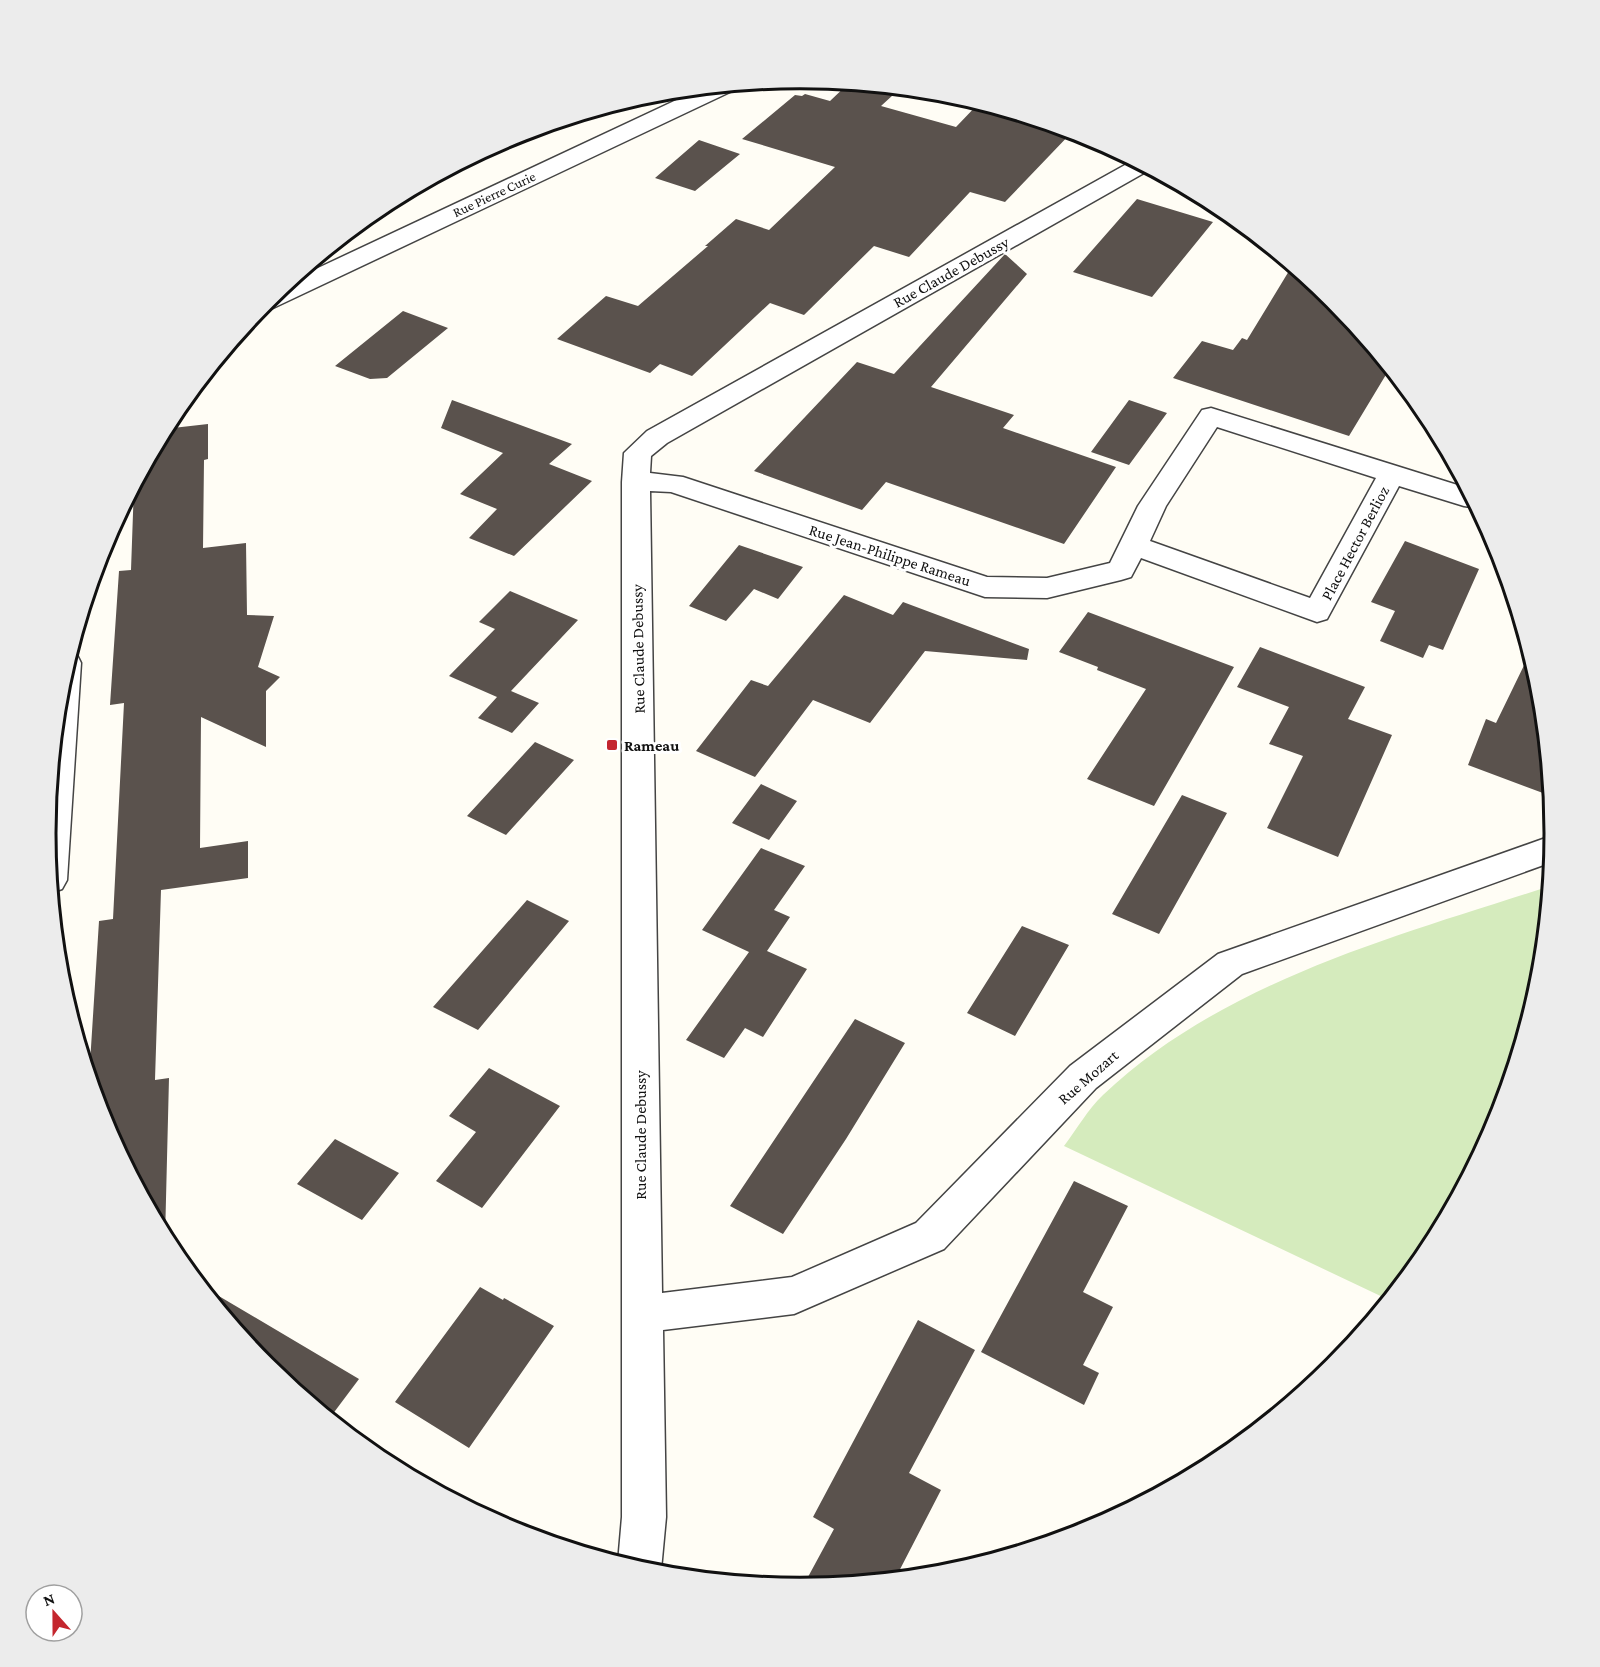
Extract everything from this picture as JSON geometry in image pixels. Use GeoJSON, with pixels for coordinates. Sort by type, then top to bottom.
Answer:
{"type":"FeatureCollection","features":[{"type":"Feature","properties":{"kind":"street","name":"Rue Pierre Curie"},"geometry":{"type":"LineString","coordinates":[[293,290],[705,95]]}},
{"type":"Feature","properties":{"kind":"street","name":"Rue Claude Debussy"},"geometry":{"type":"LineString","coordinates":[[640,1561],[644,1517],[636,482],[638,453],[657,437],[1135,169]]}},
{"type":"Feature","properties":{"kind":"street","name":"Place Hector Berlioz"},"geometry":{"type":"LineString","coordinates":[[1211,416],[1392,474],[1317,612],[1133,545],[1152,506],[1211,416]]}},
{"type":"Feature","properties":{"kind":"street"},"geometry":{"type":"LineString","coordinates":[[1392,474],[1464,497]]}},
{"type":"Feature","properties":{"kind":"street","name":"Rue Jean-Philippe Rameau"},"geometry":{"type":"LineString","coordinates":[[636,482],[673,483],[985,587],[1047,588],[1120,570],[1133,545]]}},
{"type":"Feature","properties":{"kind":"street","name":"Rue Mozart"},"geometry":{"type":"LineString","coordinates":[[643,1314],[794,1295],[930,1236],[1083,1077],[1230,964],[1544,852]]}},
{"type":"Feature","properties":{"kind":"green space"},"geometry":{"type":"Polygon","coordinates":[[[1542,888],[1530,979],[1519,1026],[1488,1118],[1445,1206],[1383,1297],[1064,1146],[1103,1095],[1150,1055],[1202,1021],[1314,966],[1432,924],[1542,888]]]}},
{"type":"Feature","properties":{"kind":"building"},"geometry":{"type":"Polygon","coordinates":[[[841,91],[891,95],[893,95],[881,106],[956,127],[973,109],[1066,139],[1005,202],[970,192],[909,257],[874,246],[804,315],[770,303],[692,376],[660,364],[650,373],[557,339],[606,296],[638,306],[736,219],[769,230],[835,167],[742,139],[795,95],[805,94],[830,101],[841,91]]]}},
{"type":"Feature","properties":{"kind":"building"},"geometry":{"type":"Polygon","coordinates":[[[699,140],[740,154],[695,191],[655,178],[699,140]]]}},
{"type":"Feature","properties":{"kind":"building"},"geometry":{"type":"Polygon","coordinates":[[[1137,199],[1213,222],[1152,297],[1073,272],[1137,199]]]}},
{"type":"Feature","properties":{"kind":"building"},"geometry":{"type":"Polygon","coordinates":[[[1005,254],[1027,274],[931,387],[1014,415],[1003,428],[1116,467],[1064,544],[886,482],[862,510],[754,471],[857,362],[894,374],[1005,254]]]}},
{"type":"Feature","properties":{"kind":"building"},"geometry":{"type":"Polygon","coordinates":[[[1288,272],[1326,307],[1386,374],[1349,436],[1173,378],[1202,341],[1233,350],[1242,338],[1247,340],[1288,272]]]}},
{"type":"Feature","properties":{"kind":"building"},"geometry":{"type":"Polygon","coordinates":[[[403,311],[448,328],[387,378],[370,379],[335,366],[403,311]]]}},
{"type":"Feature","properties":{"kind":"building"},"geometry":{"type":"Polygon","coordinates":[[[452,400],[572,444],[549,464],[592,481],[514,556],[469,538],[497,509],[460,494],[503,453],[441,428],[452,400]]]}},
{"type":"Feature","properties":{"kind":"building"},"geometry":{"type":"Polygon","coordinates":[[[1129,400],[1167,413],[1129,465],[1091,452],[1129,400]]]}},
{"type":"Feature","properties":{"kind":"building"},"geometry":{"type":"Polygon","coordinates":[[[208,424],[208,459],[204,460],[203,548],[246,543],[247,615],[274,616],[258,667],[280,677],[266,691],[266,747],[201,717],[200,848],[248,841],[248,878],[161,890],[155,1080],[169,1078],[165,1222],[132,1163],[112,1118],[90,1057],[99,921],[113,919],[124,703],[110,705],[119,571],[131,570],[133,501],[176,428],[208,424]]]}},
{"type":"Feature","properties":{"kind":"building"},"geometry":{"type":"Polygon","coordinates":[[[1405,541],[1479,569],[1443,650],[1429,645],[1423,658],[1380,641],[1395,611],[1371,602],[1405,541]]]}},
{"type":"Feature","properties":{"kind":"building"},"geometry":{"type":"Polygon","coordinates":[[[739,545],[803,567],[778,599],[754,589],[726,621],[689,606],[739,545]]]}},
{"type":"Feature","properties":{"kind":"building"},"geometry":{"type":"Polygon","coordinates":[[[510,591],[578,620],[511,691],[539,703],[512,733],[478,718],[497,697],[449,676],[495,629],[479,622],[510,591]]]}},
{"type":"Feature","properties":{"kind":"building"},"geometry":{"type":"Polygon","coordinates":[[[844,595],[893,615],[903,602],[1029,649],[1027,660],[925,651],[870,723],[813,700],[755,777],[696,751],[751,680],[768,686],[844,595]]]}},
{"type":"Feature","properties":{"kind":"building"},"geometry":{"type":"Polygon","coordinates":[[[1088,612],[1234,667],[1154,806],[1087,779],[1146,689],[1059,652],[1088,612]]]}},
{"type":"Feature","properties":{"kind":"building"},"geometry":{"type":"Polygon","coordinates":[[[1260,647],[1365,687],[1348,719],[1392,735],[1338,857],[1267,828],[1303,756],[1269,744],[1289,707],[1237,687],[1260,647]]]}},
{"type":"Feature","properties":{"kind":"building"},"geometry":{"type":"Polygon","coordinates":[[[1524,664],[1538,736],[1543,793],[1468,765],[1486,719],[1496,723],[1524,664]]]}},
{"type":"Feature","properties":{"kind":"building"},"geometry":{"type":"Polygon","coordinates":[[[535,742],[574,760],[506,835],[467,816],[535,742]]]}},
{"type":"Feature","properties":{"kind":"building"},"geometry":{"type":"Polygon","coordinates":[[[761,784],[797,801],[769,840],[732,823],[761,784]]]}},
{"type":"Feature","properties":{"kind":"building"},"geometry":{"type":"Polygon","coordinates":[[[1182,795],[1227,813],[1159,934],[1112,914],[1182,795]]]}},
{"type":"Feature","properties":{"kind":"building"},"geometry":{"type":"Polygon","coordinates":[[[761,848],[805,866],[774,910],[790,917],[767,951],[807,969],[763,1037],[745,1028],[724,1058],[686,1040],[749,952],[702,930],[761,848]]]}},
{"type":"Feature","properties":{"kind":"building"},"geometry":{"type":"Polygon","coordinates":[[[527,900],[569,921],[478,1030],[433,1007],[527,900]]]}},
{"type":"Feature","properties":{"kind":"building"},"geometry":{"type":"Polygon","coordinates":[[[1022,926],[1069,945],[1015,1036],[967,1013],[1022,926]]]}},
{"type":"Feature","properties":{"kind":"building"},"geometry":{"type":"Polygon","coordinates":[[[855,1019],[905,1043],[846,1139],[783,1234],[730,1206],[855,1019]]]}},
{"type":"Feature","properties":{"kind":"building"},"geometry":{"type":"Polygon","coordinates":[[[489,1068],[560,1106],[482,1208],[436,1181],[476,1132],[449,1116],[489,1068]]]}},
{"type":"Feature","properties":{"kind":"building"},"geometry":{"type":"Polygon","coordinates":[[[335,1139],[399,1173],[362,1220],[297,1184],[335,1139]]]}},
{"type":"Feature","properties":{"kind":"building"},"geometry":{"type":"Polygon","coordinates":[[[1074,1181],[1128,1206],[1083,1292],[1113,1307],[1083,1365],[1099,1373],[1084,1405],[981,1352],[1074,1181]]]}},
{"type":"Feature","properties":{"kind":"building"},"geometry":{"type":"Polygon","coordinates":[[[480,1287],[554,1326],[469,1448],[395,1402],[480,1287]]]}},
{"type":"Feature","properties":{"kind":"building"},"geometry":{"type":"Polygon","coordinates":[[[214,1293],[359,1379],[334,1413],[274,1360],[214,1293]]]}},
{"type":"Feature","properties":{"kind":"building"},"geometry":{"type":"Polygon","coordinates":[[[918,1320],[975,1350],[909,1473],[941,1490],[899,1572],[808,1578],[834,1529],[813,1517],[918,1320]]]}},
{"type":"Feature","properties":{"kind":"place","name":"Rameau"},"geometry":{"type":"Point","coordinates":[612,745]}}]}
